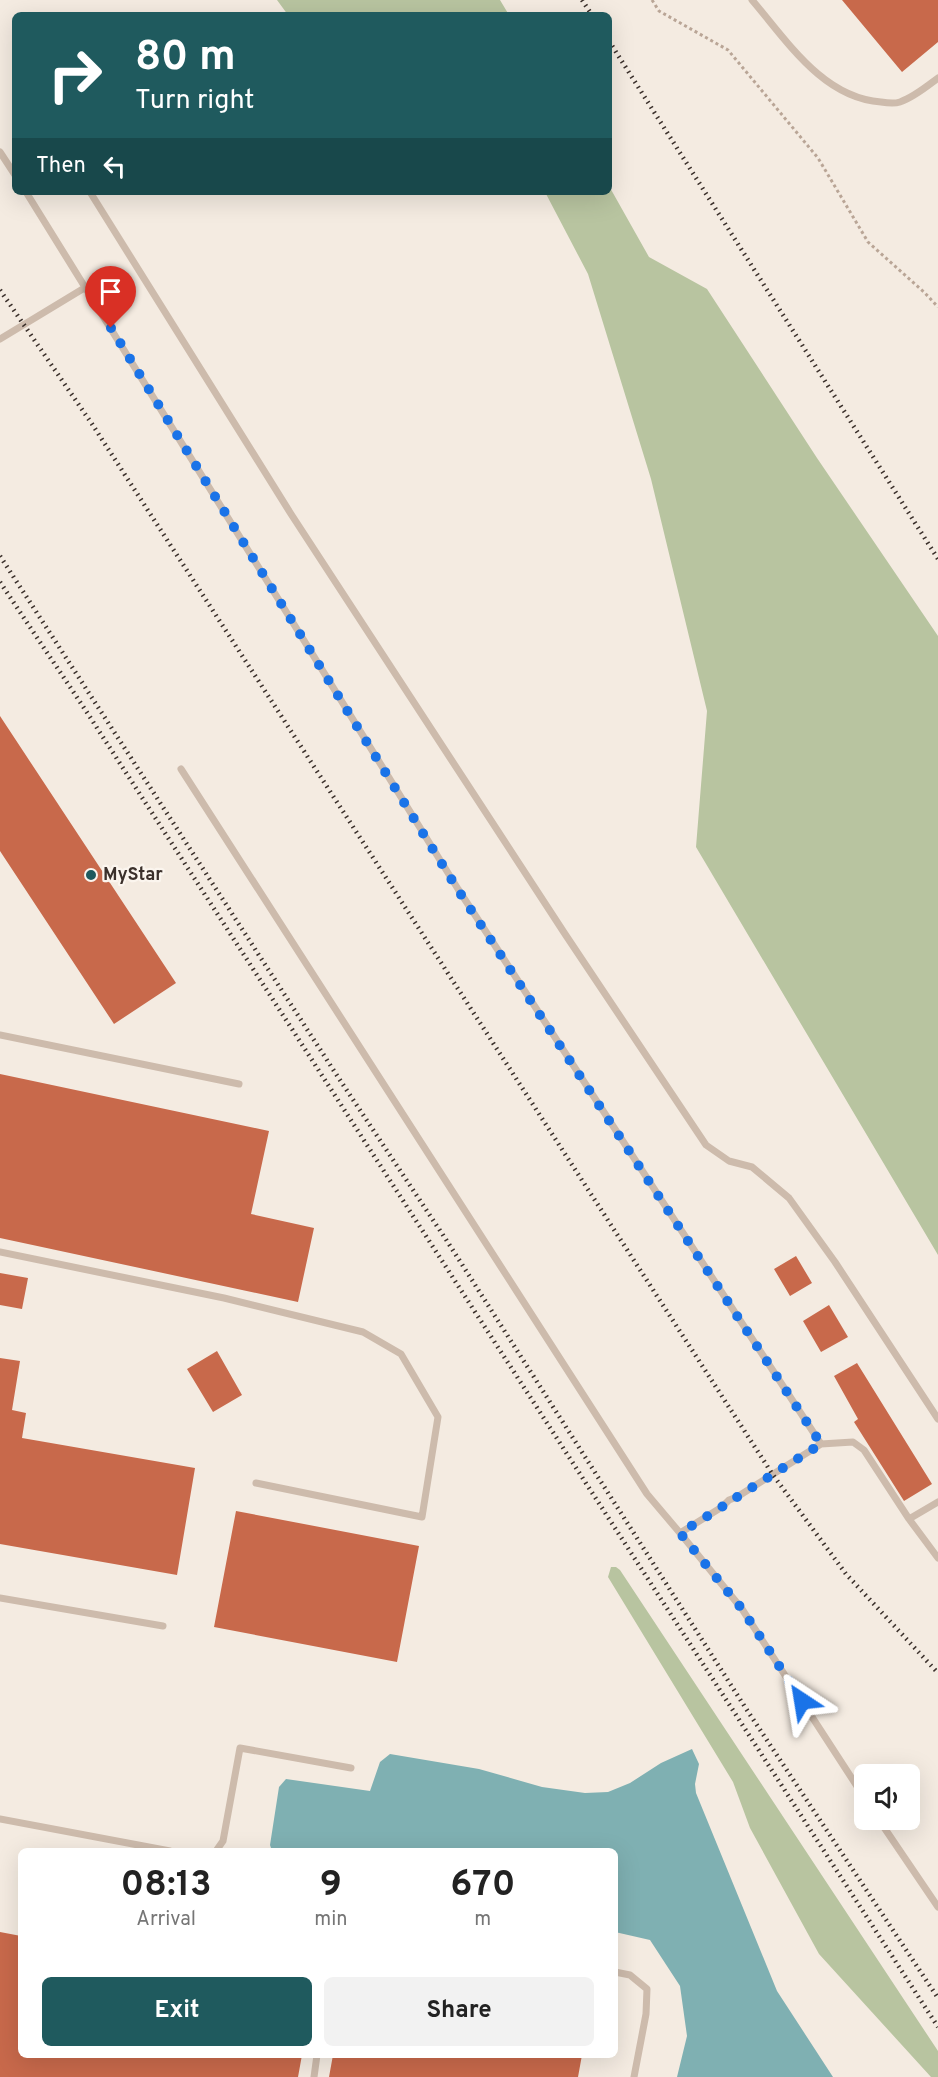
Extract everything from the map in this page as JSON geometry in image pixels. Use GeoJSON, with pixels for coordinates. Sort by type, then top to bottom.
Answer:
{"type":"FeatureCollection","features":[{"type":"Feature","properties":{"kind":"lane"},"geometry":{"type":"LineString","coordinates":[[752,0],[805,62],[829,84],[866,101],[897,104],[919,93],[938,78]]}},
{"type":"Feature","properties":{"kind":"lane"},"geometry":{"type":"LineString","coordinates":[[0,152],[12,170]]}},
{"type":"Feature","properties":{"kind":"lane"},"geometry":{"type":"LineString","coordinates":[[28,195],[458,890],[821,1444]]}},
{"type":"Feature","properties":{"kind":"lane"},"geometry":{"type":"LineString","coordinates":[[92,195],[291,514],[565,934],[706,1145],[729,1161],[752,1167],[789,1197],[848,1281],[938,1419]]}},
{"type":"Feature","properties":{"kind":"lane"},"geometry":{"type":"LineString","coordinates":[[0,339],[86,287]]}},
{"type":"Feature","properties":{"kind":"lane"},"geometry":{"type":"LineString","coordinates":[[181,769],[647,1494],[742,1609],[854,1782]]}},
{"type":"Feature","properties":{"kind":"lane"},"geometry":{"type":"LineString","coordinates":[[0,1035],[239,1084]]}},
{"type":"Feature","properties":{"kind":"lane"},"geometry":{"type":"LineString","coordinates":[[0,1252],[224,1298],[363,1332],[401,1354],[438,1417],[422,1518],[256,1483]]}},
{"type":"Feature","properties":{"kind":"lane"},"geometry":{"type":"LineString","coordinates":[[680,1533],[821,1444],[853,1442],[864,1450],[909,1519],[938,1558]]}},
{"type":"Feature","properties":{"kind":"lane"},"geometry":{"type":"LineString","coordinates":[[909,1519],[938,1502]]}},
{"type":"Feature","properties":{"kind":"lane"},"geometry":{"type":"LineString","coordinates":[[0,1598],[163,1626]]}},
{"type":"Feature","properties":{"kind":"lane"},"geometry":{"type":"LineString","coordinates":[[218,1848],[223,1841],[240,1748],[351,1768]]}},
{"type":"Feature","properties":{"kind":"lane"},"geometry":{"type":"LineString","coordinates":[[0,1819],[155,1848]]}},
{"type":"Feature","properties":{"kind":"lane"},"geometry":{"type":"LineString","coordinates":[[886,1830],[938,1907]]}},
{"type":"Feature","properties":{"kind":"lane"},"geometry":{"type":"LineString","coordinates":[[618,1973],[630,1975],[647,1989],[646,2014],[634,2077]]}},
{"type":"Feature","properties":{"kind":"lane"},"geometry":{"type":"LineString","coordinates":[[314,2077],[317,2058]]}},
{"type":"Feature","properties":{"kind":"path"},"geometry":{"type":"LineString","coordinates":[[652,0],[659,11],[728,50],[818,158],[868,242],[938,307]]}},
{"type":"Feature","properties":{"kind":"green space"},"geometry":{"type":"Polygon","coordinates":[[[277,0],[500,0],[507,12],[286,12],[277,0]]]}},
{"type":"Feature","properties":{"kind":"green space"},"geometry":{"type":"Polygon","coordinates":[[[612,191],[649,257],[707,289],[817,458],[938,636],[938,1255],[696,847],[707,711],[651,479],[588,274],[547,195],[612,195],[612,191]]]}},
{"type":"Feature","properties":{"kind":"green space"},"geometry":{"type":"Polygon","coordinates":[[[611,1567],[620,1570],[938,2051],[938,2077],[931,2077],[819,1954],[750,1828],[733,1782],[608,1577],[611,1567]]]}},
{"type":"Feature","properties":{"kind":"water"},"geometry":{"type":"Polygon","coordinates":[[[692,1749],[699,1764],[695,1784],[696,1793],[777,1991],[833,2077],[677,2077],[687,2036],[680,1986],[650,1940],[618,1933],[618,1848],[271,1848],[270,1845],[279,1787],[286,1779],[370,1791],[380,1762],[390,1754],[479,1769],[542,1787],[585,1793],[608,1792],[630,1783],[661,1763],[692,1749]]]}},
{"type":"Feature","properties":{"kind":"building"},"geometry":{"type":"Polygon","coordinates":[[[842,0],[938,0],[938,42],[902,72],[842,0]]]}},
{"type":"Feature","properties":{"kind":"building"},"geometry":{"type":"Polygon","coordinates":[[[0,716],[176,983],[114,1024],[0,851],[0,716]]]}},
{"type":"Feature","properties":{"kind":"building"},"geometry":{"type":"Polygon","coordinates":[[[0,1074],[269,1131],[251,1214],[314,1228],[298,1302],[0,1238],[0,1074]]]}},
{"type":"Feature","properties":{"kind":"building"},"geometry":{"type":"Polygon","coordinates":[[[796,1256],[812,1283],[790,1296],[774,1269],[796,1256]]]}},
{"type":"Feature","properties":{"kind":"building"},"geometry":{"type":"Polygon","coordinates":[[[0,1273],[28,1278],[22,1309],[0,1305],[0,1273]]]}},
{"type":"Feature","properties":{"kind":"building"},"geometry":{"type":"Polygon","coordinates":[[[829,1305],[848,1337],[821,1352],[803,1321],[829,1305]]]}},
{"type":"Feature","properties":{"kind":"building"},"geometry":{"type":"Polygon","coordinates":[[[217,1351],[242,1395],[213,1412],[187,1369],[217,1351]]]}},
{"type":"Feature","properties":{"kind":"building"},"geometry":{"type":"Polygon","coordinates":[[[0,1358],[20,1361],[12,1410],[26,1413],[22,1438],[195,1468],[177,1575],[0,1544],[0,1358]]]}},
{"type":"Feature","properties":{"kind":"building"},"geometry":{"type":"Polygon","coordinates":[[[857,1363],[932,1484],[904,1501],[854,1422],[858,1419],[834,1376],[857,1363]]]}},
{"type":"Feature","properties":{"kind":"building"},"geometry":{"type":"Polygon","coordinates":[[[236,1511],[419,1546],[397,1662],[214,1627],[236,1511]]]}},
{"type":"Feature","properties":{"kind":"building"},"geometry":{"type":"Polygon","coordinates":[[[0,1932],[18,1935],[18,2058],[301,2058],[298,2077],[0,2077],[0,1932]]]}},
{"type":"Feature","properties":{"kind":"building"},"geometry":{"type":"Polygon","coordinates":[[[332,2058],[581,2058],[578,2077],[329,2077],[332,2058]]]}},
{"type":"Feature","properties":{"kind":"railway"},"geometry":{"type":"LineString","coordinates":[[582,0],[590,12]]}},
{"type":"Feature","properties":{"kind":"railway"},"geometry":{"type":"LineString","coordinates":[[612,46],[938,559]]}},
{"type":"Feature","properties":{"kind":"railway"},"geometry":{"type":"LineString","coordinates":[[0,290],[92,424],[773,1475],[846,1574],[938,1673]]}},
{"type":"Feature","properties":{"kind":"railway"},"geometry":{"type":"LineString","coordinates":[[0,556],[447,1241],[745,1707],[938,1998]]}},
{"type":"Feature","properties":{"kind":"railway"},"geometry":{"type":"LineString","coordinates":[[0,582],[88,714],[938,2027]]}},
{"type":"Feature","properties":{"kind":"place","name":"MyStar"},"geometry":{"type":"Point","coordinates":[91,875]}},
{"type":"Feature","properties":{"kind":"route"},"geometry":{"type":"LineString","coordinates":[[111,328],[458,890],[821,1444],[680,1533],[742,1609],[802,1701]]}}]}
